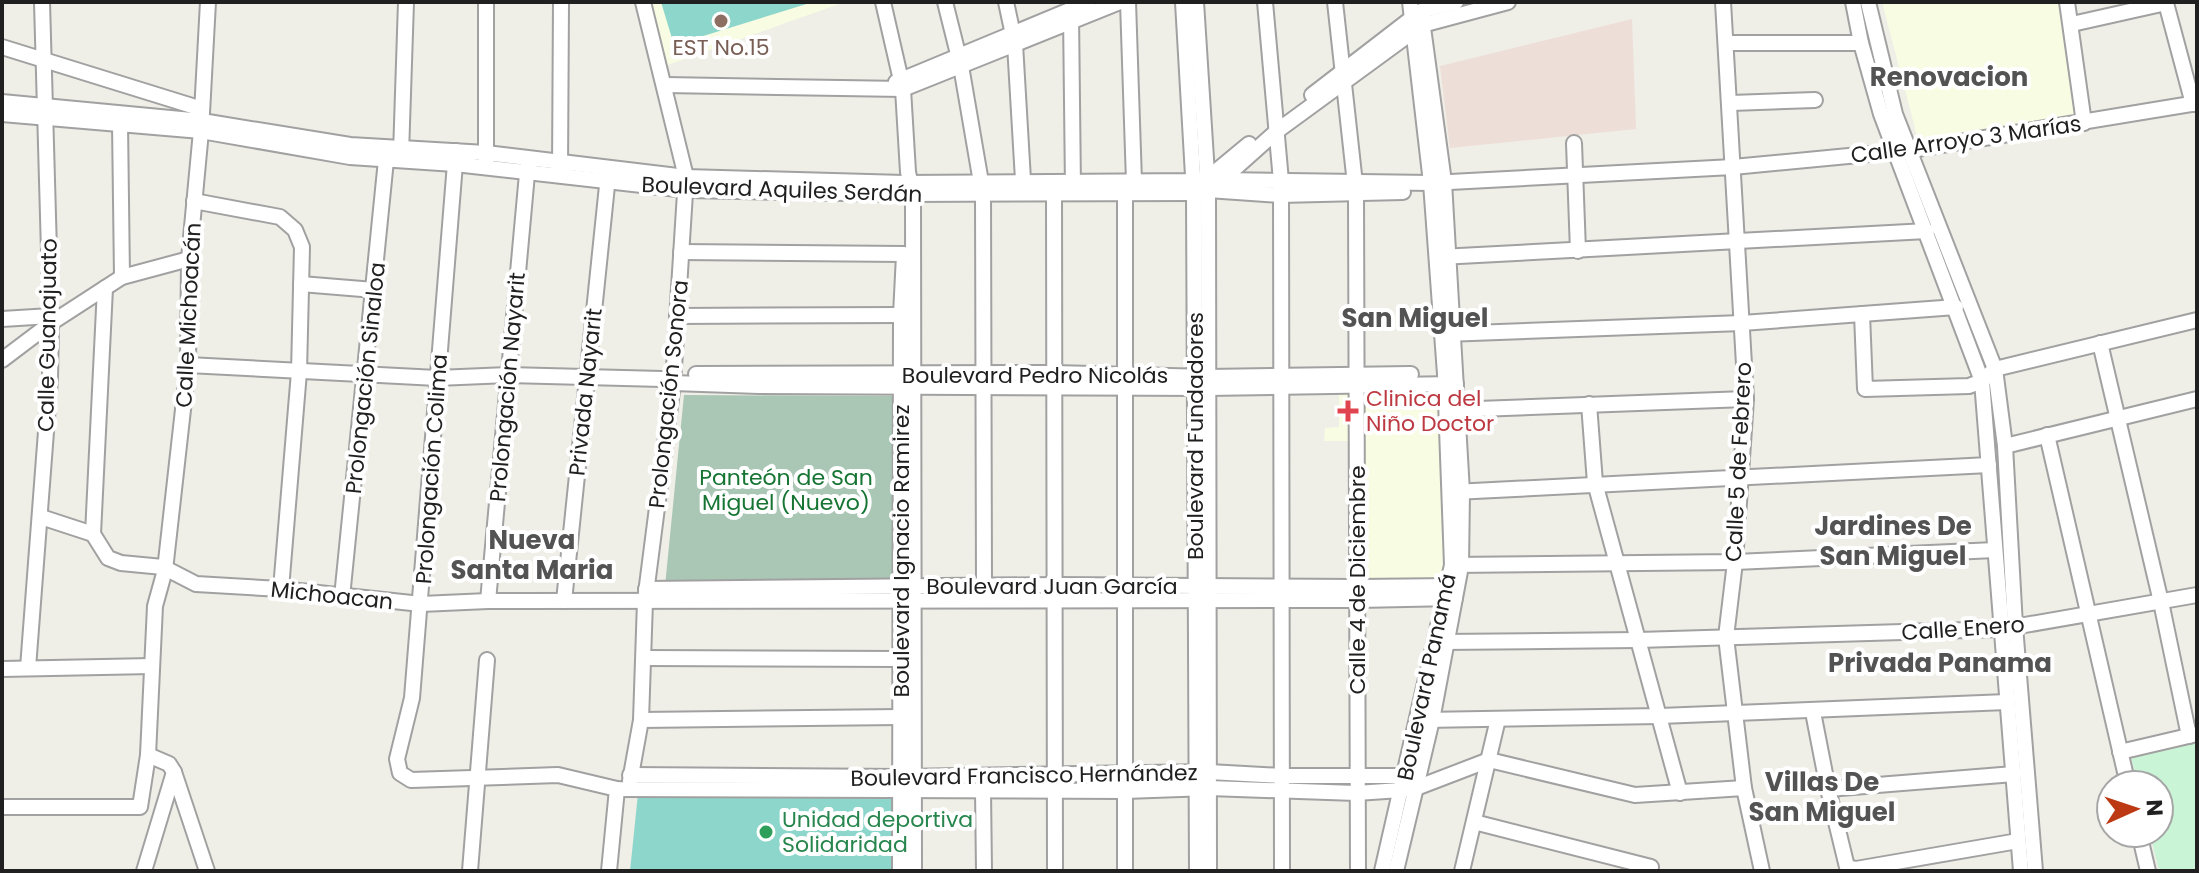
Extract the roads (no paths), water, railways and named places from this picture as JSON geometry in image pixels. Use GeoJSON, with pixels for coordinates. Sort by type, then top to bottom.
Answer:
{"type":"FeatureCollection","features":[{"type":"Feature","properties":{"kind":"street","name":"Calle Guanajuato"},"geometry":{"type":"LineString","coordinates":[[28,668],[41,517],[51,320],[42,2]]}},
{"type":"Feature","properties":{"kind":"street","name":"Calle Michoacán"},"geometry":{"type":"LineString","coordinates":[[2,807],[140,807],[148,755],[155,606],[165,570],[188,365],[189,259],[202,120],[208,2]]}},
{"type":"Feature","properties":{"kind":"street","name":"Prolongación Sinaloa"},"geometry":{"type":"LineString","coordinates":[[342,597],[374,290],[396,155],[406,2]]}},
{"type":"Feature","properties":{"kind":"street"},"geometry":{"type":"LineString","coordinates":[[486,2],[486,160]]}},
{"type":"Feature","properties":{"kind":"street"},"geometry":{"type":"LineString","coordinates":[[560,169],[561,2]]}},
{"type":"Feature","properties":{"kind":"street","name":"Prolongación Sonora"},"geometry":{"type":"LineString","coordinates":[[609,871],[641,720],[646,595],[677,316],[686,184],[643,2]]}},
{"type":"Feature","properties":{"kind":"street"},"geometry":{"type":"LineString","coordinates":[[883,2],[898,84],[909,185]]}},
{"type":"Feature","properties":{"kind":"street"},"geometry":{"type":"LineString","coordinates":[[945,2],[982,188],[984,586]]}},
{"type":"Feature","properties":{"kind":"street"},"geometry":{"type":"LineString","coordinates":[[1006,2],[1014,38],[1023,180]]}},
{"type":"Feature","properties":{"kind":"street"},"geometry":{"type":"LineString","coordinates":[[665,85],[898,84],[1014,38],[1089,2]]}},
{"type":"Feature","properties":{"kind":"street"},"geometry":{"type":"LineString","coordinates":[[1070,11],[1120,2]]}},
{"type":"Feature","properties":{"kind":"street"},"geometry":{"type":"LineString","coordinates":[[1128,2],[1134,182]]}},
{"type":"Feature","properties":{"kind":"street","name":"Boulevard Fundadores"},"geometry":{"type":"LineString","coordinates":[[1183,2],[1205,185]]}},
{"type":"Feature","properties":{"kind":"street","name":"Boulevard Fundadores"},"geometry":{"type":"LineString","coordinates":[[1196,2],[1205,185],[1203,780]]}},
{"type":"Feature","properties":{"kind":"street"},"geometry":{"type":"LineString","coordinates":[[1265,2],[1281,188],[1282,871]]}},
{"type":"Feature","properties":{"kind":"street","name":"Calle 4 de Diciembre"},"geometry":{"type":"LineString","coordinates":[[1335,2],[1355,188],[1358,871]]}},
{"type":"Feature","properties":{"kind":"street"},"geometry":{"type":"LineString","coordinates":[[1205,185],[1342,78],[1416,15],[1456,2]]}},
{"type":"Feature","properties":{"kind":"street"},"geometry":{"type":"LineString","coordinates":[[1416,15],[1508,2]]}},
{"type":"Feature","properties":{"kind":"street","name":"Calle 5 de Febrero"},"geometry":{"type":"LineString","coordinates":[[1723,2],[1746,399],[1735,562],[1726,637],[1744,788],[1762,871]]}},
{"type":"Feature","properties":{"kind":"street"},"geometry":{"type":"LineString","coordinates":[[1853,2],[1861,43],[1895,151],[1982,381],[1995,550],[2009,628],[2035,871]]}},
{"type":"Feature","properties":{"kind":"street"},"geometry":{"type":"LineString","coordinates":[[1868,2],[1895,114],[1995,369],[2005,446],[2009,628],[2007,702],[2021,871]]}},
{"type":"Feature","properties":{"kind":"street"},"geometry":{"type":"LineString","coordinates":[[2067,2],[2084,123]]}},
{"type":"Feature","properties":{"kind":"street"},"geometry":{"type":"LineString","coordinates":[[2072,24],[2166,3],[2195,104]]}},
{"type":"Feature","properties":{"kind":"street"},"geometry":{"type":"LineString","coordinates":[[1070,11],[1073,187]]}},
{"type":"Feature","properties":{"kind":"street","name":"Boulevard Panamá"},"geometry":{"type":"LineString","coordinates":[[1397,871],[1456,565],[1451,379],[1438,187],[1416,15]]}},
{"type":"Feature","properties":{"kind":"street"},"geometry":{"type":"LineString","coordinates":[[1727,43],[1861,43]]}},
{"type":"Feature","properties":{"kind":"street"},"geometry":{"type":"LineString","coordinates":[[2,47],[43,59],[202,120]]}},
{"type":"Feature","properties":{"kind":"street"},"geometry":{"type":"LineString","coordinates":[[1731,103],[1815,100]]}},
{"type":"Feature","properties":{"kind":"street","name":"Boulevard Aquiles Serdán"},"geometry":{"type":"LineString","coordinates":[[2,102],[120,123],[202,120]]}},
{"type":"Feature","properties":{"kind":"street","name":"Calle Arroyo 3 Marías"},"geometry":{"type":"LineString","coordinates":[[1205,185],[1438,187],[1576,175],[1733,167],[1911,150],[2195,104]]}},
{"type":"Feature","properties":{"kind":"street","name":"Boulevard Aquiles Serdán"},"geometry":{"type":"LineString","coordinates":[[2,114],[45,111],[202,120],[396,155],[486,160],[686,184],[982,188],[1073,187],[1134,182],[1205,185]]}},
{"type":"Feature","properties":{"kind":"street"},"geometry":{"type":"LineString","coordinates":[[120,123],[122,277]]}},
{"type":"Feature","properties":{"kind":"street"},"geometry":{"type":"LineString","coordinates":[[1574,143],[1578,251]]}},
{"type":"Feature","properties":{"kind":"street","name":"Prolongación Colima"},"geometry":{"type":"LineString","coordinates":[[400,773],[397,759],[412,698],[421,604],[456,157]]}},
{"type":"Feature","properties":{"kind":"street","name":"Prolongación Nayarit"},"geometry":{"type":"LineString","coordinates":[[488,601],[528,165]]}},
{"type":"Feature","properties":{"kind":"street","name":"Privada Nayarit"},"geometry":{"type":"LineString","coordinates":[[564,601],[608,175]]}},
{"type":"Feature","properties":{"kind":"street","name":"Boulevard Aquiles Serdán"},"geometry":{"type":"LineString","coordinates":[[982,188],[1023,180],[1054,187]]}},
{"type":"Feature","properties":{"kind":"street","name":"Boulevard Ignacio Ramirez"},"geometry":{"type":"LineString","coordinates":[[907,380],[901,315],[909,185]]}},
{"type":"Feature","properties":{"kind":"street","name":"Boulevard Ignacio Ramirez"},"geometry":{"type":"LineString","coordinates":[[900,871],[907,783],[909,185]]}},
{"type":"Feature","properties":{"kind":"street","name":"Boulevard Aquiles Serdán"},"geometry":{"type":"LineString","coordinates":[[1073,187],[1125,195],[1205,185]]}},
{"type":"Feature","properties":{"kind":"street"},"geometry":{"type":"LineString","coordinates":[[1054,187],[1055,871]]}},
{"type":"Feature","properties":{"kind":"street"},"geometry":{"type":"LineString","coordinates":[[1125,195],[1125,871]]}},
{"type":"Feature","properties":{"kind":"street"},"geometry":{"type":"LineString","coordinates":[[194,201],[280,217],[295,230],[302,247],[299,372],[281,589]]}},
{"type":"Feature","properties":{"kind":"street"},"geometry":{"type":"LineString","coordinates":[[1443,257],[1927,231]]}},
{"type":"Feature","properties":{"kind":"street"},"geometry":{"type":"LineString","coordinates":[[681,252],[904,254]]}},
{"type":"Feature","properties":{"kind":"street"},"geometry":{"type":"LineString","coordinates":[[2,360],[51,320],[122,277],[189,259]]}},
{"type":"Feature","properties":{"kind":"street"},"geometry":{"type":"LineString","coordinates":[[301,284],[374,290]]}},
{"type":"Feature","properties":{"kind":"street"},"geometry":{"type":"LineString","coordinates":[[105,288],[93,534],[108,558],[165,570]]}},
{"type":"Feature","properties":{"kind":"street"},"geometry":{"type":"LineString","coordinates":[[1448,333],[1742,323],[1956,307]]}},
{"type":"Feature","properties":{"kind":"street"},"geometry":{"type":"LineString","coordinates":[[1862,314],[1865,389],[1969,386],[1982,381],[1995,369],[2197,320]]}},
{"type":"Feature","properties":{"kind":"street"},"geometry":{"type":"LineString","coordinates":[[677,316],[901,315]]}},
{"type":"Feature","properties":{"kind":"street"},"geometry":{"type":"LineString","coordinates":[[2,319],[51,320]]}},
{"type":"Feature","properties":{"kind":"street"},"geometry":{"type":"LineString","coordinates":[[2100,343],[2193,735],[2120,752]]}},
{"type":"Feature","properties":{"kind":"street","name":"Boulevard Pedro Nicolás"},"geometry":{"type":"LineString","coordinates":[[188,365],[437,378],[508,375],[1202,382],[1451,379]]}},
{"type":"Feature","properties":{"kind":"street"},"geometry":{"type":"LineString","coordinates":[[1452,410],[1746,399]]}},
{"type":"Feature","properties":{"kind":"street"},"geometry":{"type":"LineString","coordinates":[[2005,446],[2117,418],[2196,403]]}},
{"type":"Feature","properties":{"kind":"street"},"geometry":{"type":"LineString","coordinates":[[1589,404],[1595,483],[1680,793]]}},
{"type":"Feature","properties":{"kind":"street"},"geometry":{"type":"LineString","coordinates":[[2047,435],[2124,769]]}},
{"type":"Feature","properties":{"kind":"street"},"geometry":{"type":"LineString","coordinates":[[1456,492],[1989,465]]}},
{"type":"Feature","properties":{"kind":"street"},"geometry":{"type":"LineString","coordinates":[[41,517],[93,534]]}},
{"type":"Feature","properties":{"kind":"street"},"geometry":{"type":"LineString","coordinates":[[1456,565],[1735,562],[1995,550]]}},
{"type":"Feature","properties":{"kind":"street","name":"Michoacan"},"geometry":{"type":"LineString","coordinates":[[165,570],[196,584],[281,589],[421,604],[564,601],[646,595]]}},
{"type":"Feature","properties":{"kind":"street","name":"Boulevard Juan García"},"geometry":{"type":"LineString","coordinates":[[907,593],[984,586],[1054,592]]}},
{"type":"Feature","properties":{"kind":"street","name":"Boulevard Juan García"},"geometry":{"type":"LineString","coordinates":[[646,595],[1450,592]]}},
{"type":"Feature","properties":{"kind":"street","name":"Boulevard Ignacio Ramirez"},"geometry":{"type":"LineString","coordinates":[[907,593],[900,659],[900,717],[914,871]]}},
{"type":"Feature","properties":{"kind":"street","name":"Calle Enero"},"geometry":{"type":"LineString","coordinates":[[1442,642],[1638,640],[2009,628],[2197,595]]}},
{"type":"Feature","properties":{"kind":"street"},"geometry":{"type":"LineString","coordinates":[[645,658],[900,659]]}},
{"type":"Feature","properties":{"kind":"street"},"geometry":{"type":"LineString","coordinates":[[470,871],[487,660]]}},
{"type":"Feature","properties":{"kind":"street"},"geometry":{"type":"LineString","coordinates":[[2,669],[152,666]]}},
{"type":"Feature","properties":{"kind":"street"},"geometry":{"type":"LineString","coordinates":[[1425,720],[1813,712],[2007,702]]}},
{"type":"Feature","properties":{"kind":"street"},"geometry":{"type":"LineString","coordinates":[[1813,712],[1847,867],[1856,869],[2018,841]]}},
{"type":"Feature","properties":{"kind":"street"},"geometry":{"type":"LineString","coordinates":[[641,720],[900,717]]}},
{"type":"Feature","properties":{"kind":"street"},"geometry":{"type":"LineString","coordinates":[[1462,871],[1498,719]]}},
{"type":"Feature","properties":{"kind":"street"},"geometry":{"type":"LineString","coordinates":[[148,755],[169,764],[174,772],[207,871]]}},
{"type":"Feature","properties":{"kind":"street"},"geometry":{"type":"LineString","coordinates":[[1415,782],[1489,760],[1635,795],[1744,788]]}},
{"type":"Feature","properties":{"kind":"street"},"geometry":{"type":"LineString","coordinates":[[144,871],[174,772]]}},
{"type":"Feature","properties":{"kind":"street","name":"Boulevard Francisco Hernández"},"geometry":{"type":"LineString","coordinates":[[400,773],[411,780],[558,775],[625,785],[907,783],[1054,773],[1126,773],[1282,792],[1356,793],[1415,782]]}},
{"type":"Feature","properties":{"kind":"street"},"geometry":{"type":"LineString","coordinates":[[1828,789],[2014,774]]}},
{"type":"Feature","properties":{"kind":"street","name":"Boulevard Francisco Hernández"},"geometry":{"type":"LineString","coordinates":[[907,783],[983,791],[1125,791],[1203,780],[1282,776],[1357,776],[1415,782]]}},
{"type":"Feature","properties":{"kind":"street"},"geometry":{"type":"LineString","coordinates":[[1197,871],[1203,780]]}},
{"type":"Feature","properties":{"kind":"street"},"geometry":{"type":"LineString","coordinates":[[1203,780],[1209,871]]}},
{"type":"Feature","properties":{"kind":"street","name":"Boulevard Panamá"},"geometry":{"type":"LineString","coordinates":[[1382,871],[1415,782]]}},
{"type":"Feature","properties":{"kind":"street"},"geometry":{"type":"LineString","coordinates":[[983,791],[984,871]]}},
{"type":"Feature","properties":{"kind":"street"},"geometry":{"type":"LineString","coordinates":[[1474,822],[1651,867]]}},
{"type":"Feature","properties":{"kind":"street"},"geometry":{"type":"LineString","coordinates":[[2143,849],[2148,871]]}},
{"type":"Feature","properties":{"kind":"place","name":"EST No.15"},"geometry":{"type":"Point","coordinates":[721,21]}},
{"type":"Feature","properties":{"kind":"place","name":"Clinica del Niño Doctor"},"geometry":{"type":"Point","coordinates":[1348,411]}},
{"type":"Feature","properties":{"kind":"place","name":"Unidad deportiva Solidaridad"},"geometry":{"type":"Point","coordinates":[766,832]}},
{"type":"Feature","properties":{"kind":"district","name":"Renovacion"},"geometry":{"type":"Point","coordinates":[1949,77]}},
{"type":"Feature","properties":{"kind":"district","name":"San Miguel"},"geometry":{"type":"Point","coordinates":[1415,318]}},
{"type":"Feature","properties":{"kind":"district","name":"Jardines De San Miguel"},"geometry":{"type":"Point","coordinates":[1893,541]}},
{"type":"Feature","properties":{"kind":"district","name":"Nueva Santa Maria"},"geometry":{"type":"Point","coordinates":[532,555]}},
{"type":"Feature","properties":{"kind":"district","name":"Privada Panama"},"geometry":{"type":"Point","coordinates":[1940,663]}},
{"type":"Feature","properties":{"kind":"district","name":"Villas De San Miguel"},"geometry":{"type":"Point","coordinates":[1822,797]}},
{"type":"Feature","properties":{"kind":"park label","name":"Panteón de San Miguel (Nuevo)"},"geometry":{"type":"Point","coordinates":[786,490]}}]}
